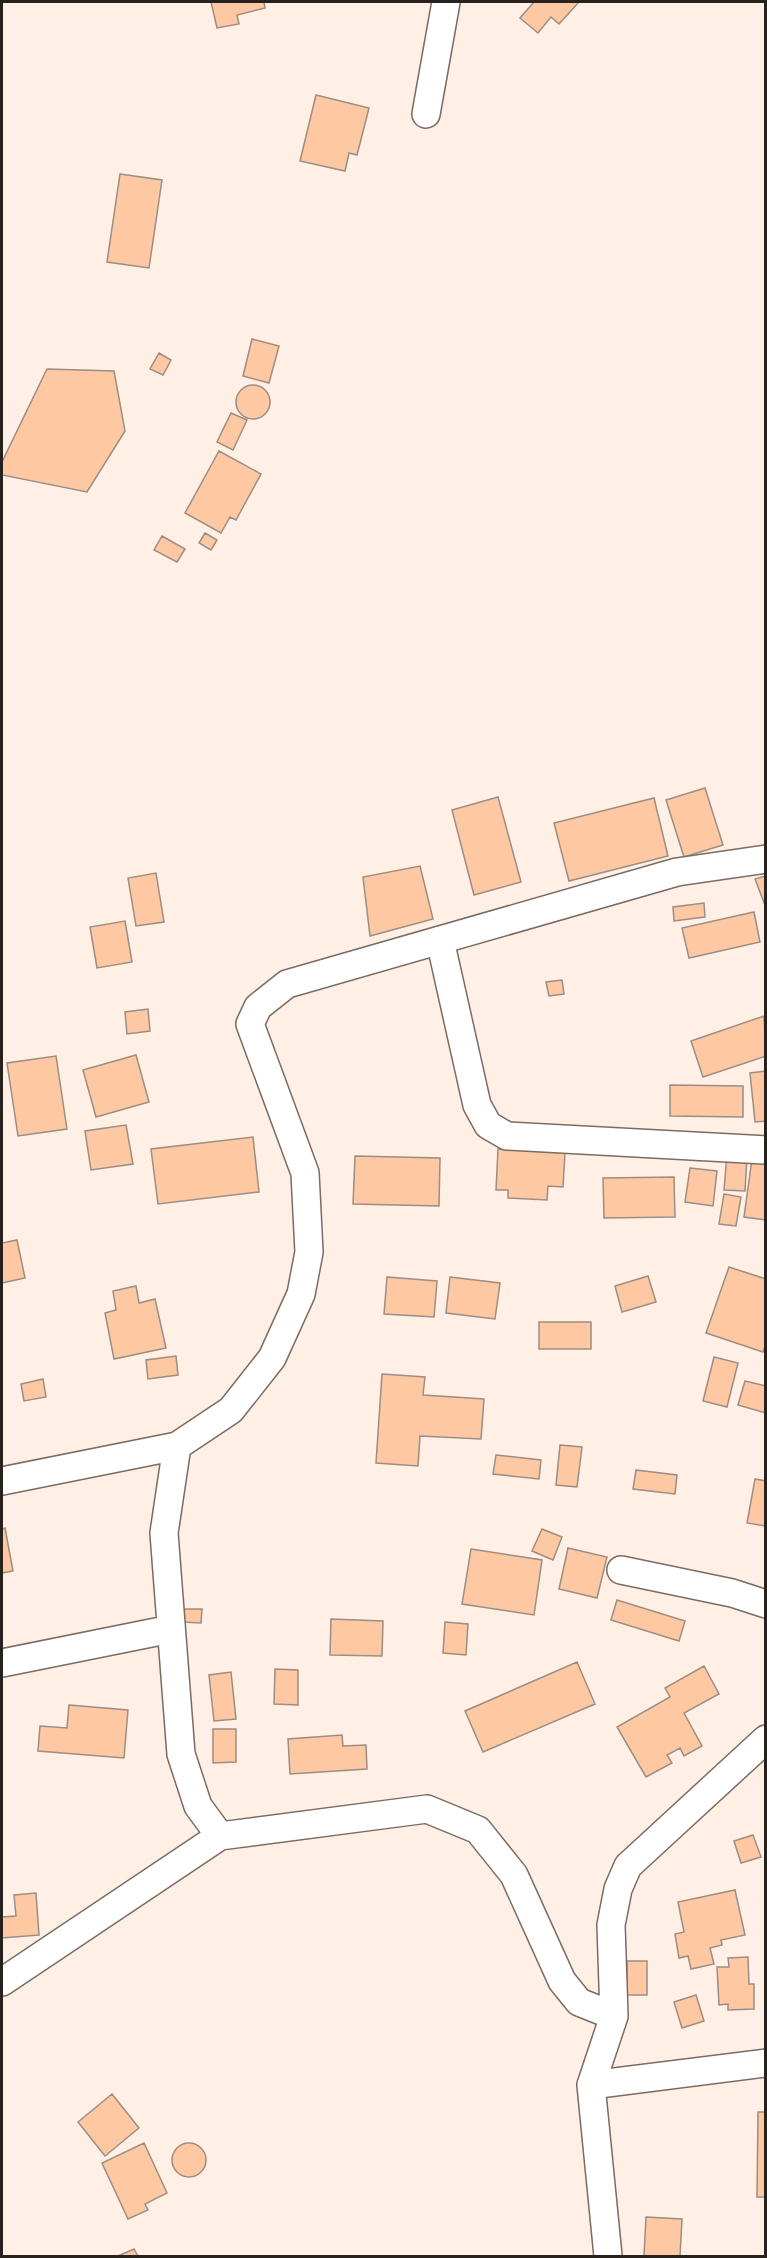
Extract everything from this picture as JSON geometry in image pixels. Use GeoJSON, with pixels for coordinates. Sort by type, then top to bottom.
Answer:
{"type":"FeatureCollection","features":[{"type":"Feature","properties":{"kind":"street"},"geometry":{"type":"LineString","coordinates":[[426,114],[446,2]]}},
{"type":"Feature","properties":{"kind":"street"},"geometry":{"type":"LineString","coordinates":[[2,1481],[177,1446],[231,1410],[272,1358],[301,1294],[309,1252],[305,1173],[250,1024],[258,1007],[287,984],[677,872],[765,859]]}},
{"type":"Feature","properties":{"kind":"street"},"geometry":{"type":"LineString","coordinates":[[440,940],[477,1106],[488,1125],[507,1136],[765,1150]]}},
{"type":"Feature","properties":{"kind":"street"},"geometry":{"type":"LineString","coordinates":[[177,1446],[164,1533],[181,1755],[198,1806],[220,1836]]}},
{"type":"Feature","properties":{"kind":"street"},"geometry":{"type":"LineString","coordinates":[[621,1570],[732,1593],[765,1604]]}},
{"type":"Feature","properties":{"kind":"street"},"geometry":{"type":"LineString","coordinates":[[2,1663],[171,1629]]}},
{"type":"Feature","properties":{"kind":"street"},"geometry":{"type":"LineString","coordinates":[[608,2256],[591,2085],[614,2016],[611,1925],[618,1889],[628,1866],[765,1739]]}},
{"type":"Feature","properties":{"kind":"street"},"geometry":{"type":"LineString","coordinates":[[2,1982],[220,1836],[427,1809],[478,1830],[514,1875],[562,1981],[579,2002],[614,2016]]}},
{"type":"Feature","properties":{"kind":"street"},"geometry":{"type":"LineString","coordinates":[[591,2085],[765,2063]]}},
{"type":"Feature","properties":{"kind":"building"},"geometry":{"type":"Polygon","coordinates":[[[211,2],[264,2],[265,8],[237,15],[239,24],[217,28],[211,2]]]}},
{"type":"Feature","properties":{"kind":"building"},"geometry":{"type":"Polygon","coordinates":[[[534,2],[579,2],[559,24],[551,17],[538,33],[520,18],[534,2]]]}},
{"type":"Feature","properties":{"kind":"building"},"geometry":{"type":"Polygon","coordinates":[[[316,95],[369,108],[357,155],[349,153],[345,171],[300,161],[316,95]]]}},
{"type":"Feature","properties":{"kind":"building"},"geometry":{"type":"Polygon","coordinates":[[[120,174],[162,180],[149,268],[107,262],[120,174]]]}},
{"type":"Feature","properties":{"kind":"building"},"geometry":{"type":"Polygon","coordinates":[[[252,339],[279,346],[269,383],[243,376],[252,339]]]}},
{"type":"Feature","properties":{"kind":"building"},"geometry":{"type":"Polygon","coordinates":[[[159,353],[171,360],[163,375],[150,369],[159,353]]]}},
{"type":"Feature","properties":{"kind":"building"},"geometry":{"type":"Polygon","coordinates":[[[47,369],[114,371],[125,431],[87,492],[2,475],[2,462],[47,369]]]}},
{"type":"Feature","properties":{"kind":"building"},"geometry":{"type":"Polygon","coordinates":[[[253,385],[265,390],[270,402],[265,414],[253,419],[241,414],[236,402],[241,390],[253,385]]]}},
{"type":"Feature","properties":{"kind":"building"},"geometry":{"type":"Polygon","coordinates":[[[231,413],[247,420],[233,450],[217,442],[231,413]]]}},
{"type":"Feature","properties":{"kind":"building"},"geometry":{"type":"Polygon","coordinates":[[[219,451],[261,474],[236,520],[230,517],[221,533],[185,513],[219,451]]]}},
{"type":"Feature","properties":{"kind":"building"},"geometry":{"type":"Polygon","coordinates":[[[205,533],[217,540],[211,550],[199,543],[205,533]]]}},
{"type":"Feature","properties":{"kind":"building"},"geometry":{"type":"Polygon","coordinates":[[[162,536],[185,549],[177,562],[154,550],[162,536]]]}},
{"type":"Feature","properties":{"kind":"building"},"geometry":{"type":"Polygon","coordinates":[[[705,788],[723,845],[684,857],[666,800],[705,788]]]}},
{"type":"Feature","properties":{"kind":"building"},"geometry":{"type":"Polygon","coordinates":[[[498,797],[521,882],[474,895],[452,810],[498,797]]]}},
{"type":"Feature","properties":{"kind":"building"},"geometry":{"type":"Polygon","coordinates":[[[654,798],[668,856],[569,881],[554,823],[654,798]]]}},
{"type":"Feature","properties":{"kind":"building"},"geometry":{"type":"Polygon","coordinates":[[[420,866],[433,919],[370,936],[363,877],[420,866]]]}},
{"type":"Feature","properties":{"kind":"building"},"geometry":{"type":"Polygon","coordinates":[[[156,873],[164,922],[136,926],[128,878],[156,873]]]}},
{"type":"Feature","properties":{"kind":"building"},"geometry":{"type":"Polygon","coordinates":[[[766,876],[766,908],[755,879],[766,876]]]}},
{"type":"Feature","properties":{"kind":"building"},"geometry":{"type":"Polygon","coordinates":[[[704,903],[705,917],[674,921],[673,907],[704,903]]]}},
{"type":"Feature","properties":{"kind":"building"},"geometry":{"type":"Polygon","coordinates":[[[754,912],[760,942],[689,958],[682,928],[754,912]]]}},
{"type":"Feature","properties":{"kind":"building"},"geometry":{"type":"Polygon","coordinates":[[[125,921],[132,962],[97,968],[90,927],[125,921]]]}},
{"type":"Feature","properties":{"kind":"building"},"geometry":{"type":"Polygon","coordinates":[[[562,980],[564,994],[549,996],[546,982],[562,980]]]}},
{"type":"Feature","properties":{"kind":"building"},"geometry":{"type":"Polygon","coordinates":[[[148,1009],[150,1031],[127,1034],[125,1012],[148,1009]]]}},
{"type":"Feature","properties":{"kind":"building"},"geometry":{"type":"Polygon","coordinates":[[[764,1016],[766,1056],[703,1077],[691,1041],[764,1016]]]}},
{"type":"Feature","properties":{"kind":"building"},"geometry":{"type":"Polygon","coordinates":[[[136,1055],[149,1102],[96,1117],[83,1070],[136,1055]]]}},
{"type":"Feature","properties":{"kind":"building"},"geometry":{"type":"Polygon","coordinates":[[[56,1056],[67,1129],[18,1136],[7,1063],[56,1056]]]}},
{"type":"Feature","properties":{"kind":"building"},"geometry":{"type":"Polygon","coordinates":[[[766,1071],[766,1121],[755,1122],[750,1073],[766,1071]]]}},
{"type":"Feature","properties":{"kind":"building"},"geometry":{"type":"Polygon","coordinates":[[[670,1085],[743,1086],[743,1117],[670,1116],[670,1085]]]}},
{"type":"Feature","properties":{"kind":"building"},"geometry":{"type":"Polygon","coordinates":[[[126,1125],[133,1164],[91,1170],[85,1131],[126,1125]]]}},
{"type":"Feature","properties":{"kind":"building"},"geometry":{"type":"Polygon","coordinates":[[[253,1137],[259,1192],[158,1204],[151,1149],[253,1137]]]}},
{"type":"Feature","properties":{"kind":"building"},"geometry":{"type":"Polygon","coordinates":[[[498,1149],[565,1153],[563,1187],[548,1186],[547,1200],[508,1198],[508,1190],[496,1190],[498,1149]]]}},
{"type":"Feature","properties":{"kind":"building"},"geometry":{"type":"Polygon","coordinates":[[[727,1154],[747,1156],[745,1191],[724,1190],[727,1154]]]}},
{"type":"Feature","properties":{"kind":"building"},"geometry":{"type":"Polygon","coordinates":[[[355,1156],[440,1158],[439,1206],[353,1204],[355,1156]]]}},
{"type":"Feature","properties":{"kind":"building"},"geometry":{"type":"Polygon","coordinates":[[[752,1159],[766,1161],[766,1220],[744,1217],[752,1159]]]}},
{"type":"Feature","properties":{"kind":"building"},"geometry":{"type":"Polygon","coordinates":[[[690,1168],[717,1171],[713,1206],[685,1202],[690,1168]]]}},
{"type":"Feature","properties":{"kind":"building"},"geometry":{"type":"Polygon","coordinates":[[[674,1177],[675,1217],[604,1218],[603,1178],[674,1177]]]}},
{"type":"Feature","properties":{"kind":"building"},"geometry":{"type":"Polygon","coordinates":[[[724,1194],[741,1197],[736,1226],[719,1224],[724,1194]]]}},
{"type":"Feature","properties":{"kind":"building"},"geometry":{"type":"Polygon","coordinates":[[[17,1240],[25,1278],[2,1283],[2,1243],[17,1240]]]}},
{"type":"Feature","properties":{"kind":"building"},"geometry":{"type":"Polygon","coordinates":[[[729,1267],[766,1279],[766,1344],[763,1352],[706,1333],[729,1267]]]}},
{"type":"Feature","properties":{"kind":"building"},"geometry":{"type":"Polygon","coordinates":[[[648,1276],[656,1302],[622,1312],[615,1286],[648,1276]]]}},
{"type":"Feature","properties":{"kind":"building"},"geometry":{"type":"Polygon","coordinates":[[[387,1277],[437,1281],[434,1317],[384,1314],[387,1277]]]}},
{"type":"Feature","properties":{"kind":"building"},"geometry":{"type":"Polygon","coordinates":[[[450,1277],[500,1283],[495,1319],[446,1313],[450,1277]]]}},
{"type":"Feature","properties":{"kind":"building"},"geometry":{"type":"Polygon","coordinates":[[[136,1286],[139,1303],[155,1299],[166,1348],[114,1359],[105,1313],[116,1310],[113,1291],[136,1286]]]}},
{"type":"Feature","properties":{"kind":"building"},"geometry":{"type":"Polygon","coordinates":[[[539,1322],[591,1322],[591,1349],[539,1349],[539,1322]]]}},
{"type":"Feature","properties":{"kind":"building"},"geometry":{"type":"Polygon","coordinates":[[[176,1356],[178,1375],[148,1379],[146,1360],[176,1356]]]}},
{"type":"Feature","properties":{"kind":"building"},"geometry":{"type":"Polygon","coordinates":[[[714,1357],[738,1363],[727,1407],[703,1401],[714,1357]]]}},
{"type":"Feature","properties":{"kind":"building"},"geometry":{"type":"Polygon","coordinates":[[[382,1374],[425,1377],[423,1395],[484,1399],[481,1439],[420,1436],[418,1466],[376,1463],[382,1374]]]}},
{"type":"Feature","properties":{"kind":"building"},"geometry":{"type":"Polygon","coordinates":[[[43,1379],[46,1397],[24,1401],[21,1384],[43,1379]]]}},
{"type":"Feature","properties":{"kind":"building"},"geometry":{"type":"Polygon","coordinates":[[[745,1381],[766,1386],[766,1413],[738,1405],[745,1381]]]}},
{"type":"Feature","properties":{"kind":"building"},"geometry":{"type":"Polygon","coordinates":[[[560,1445],[582,1447],[577,1487],[556,1485],[560,1445]]]}},
{"type":"Feature","properties":{"kind":"building"},"geometry":{"type":"Polygon","coordinates":[[[496,1455],[541,1460],[539,1479],[493,1474],[496,1455]]]}},
{"type":"Feature","properties":{"kind":"building"},"geometry":{"type":"Polygon","coordinates":[[[636,1470],[677,1475],[675,1494],[633,1489],[636,1470]]]}},
{"type":"Feature","properties":{"kind":"building"},"geometry":{"type":"Polygon","coordinates":[[[755,1479],[766,1481],[766,1526],[747,1523],[755,1479]]]}},
{"type":"Feature","properties":{"kind":"building"},"geometry":{"type":"Polygon","coordinates":[[[5,1528],[13,1571],[2,1573],[2,1529],[5,1528]]]}},
{"type":"Feature","properties":{"kind":"building"},"geometry":{"type":"Polygon","coordinates":[[[542,1529],[562,1537],[553,1560],[532,1551],[542,1529]]]}},
{"type":"Feature","properties":{"kind":"building"},"geometry":{"type":"Polygon","coordinates":[[[568,1548],[607,1557],[597,1598],[559,1589],[568,1548]]]}},
{"type":"Feature","properties":{"kind":"building"},"geometry":{"type":"Polygon","coordinates":[[[471,1549],[542,1560],[534,1615],[462,1604],[471,1549]]]}},
{"type":"Feature","properties":{"kind":"building"},"geometry":{"type":"Polygon","coordinates":[[[617,1600],[685,1621],[679,1641],[611,1620],[617,1600]]]}},
{"type":"Feature","properties":{"kind":"building"},"geometry":{"type":"Polygon","coordinates":[[[183,1609],[202,1609],[201,1623],[182,1622],[183,1609]]]}},
{"type":"Feature","properties":{"kind":"building"},"geometry":{"type":"Polygon","coordinates":[[[331,1619],[383,1621],[382,1656],[330,1655],[331,1619]]]}},
{"type":"Feature","properties":{"kind":"building"},"geometry":{"type":"Polygon","coordinates":[[[445,1622],[468,1624],[466,1655],[443,1653],[445,1622]]]}},
{"type":"Feature","properties":{"kind":"building"},"geometry":{"type":"Polygon","coordinates":[[[577,1662],[595,1704],[483,1752],[465,1711],[577,1662]]]}},
{"type":"Feature","properties":{"kind":"building"},"geometry":{"type":"Polygon","coordinates":[[[704,1666],[719,1694],[684,1713],[702,1746],[684,1756],[680,1748],[667,1755],[672,1763],[646,1777],[617,1727],[670,1697],[665,1688],[704,1666]]]}},
{"type":"Feature","properties":{"kind":"building"},"geometry":{"type":"Polygon","coordinates":[[[275,1669],[298,1670],[298,1705],[274,1704],[275,1669]]]}},
{"type":"Feature","properties":{"kind":"building"},"geometry":{"type":"Polygon","coordinates":[[[231,1672],[236,1719],[214,1721],[209,1675],[231,1672]]]}},
{"type":"Feature","properties":{"kind":"building"},"geometry":{"type":"Polygon","coordinates":[[[69,1705],[128,1710],[124,1758],[38,1751],[40,1726],[67,1728],[69,1705]]]}},
{"type":"Feature","properties":{"kind":"building"},"geometry":{"type":"Polygon","coordinates":[[[213,1729],[236,1729],[236,1762],[213,1763],[213,1729]]]}},
{"type":"Feature","properties":{"kind":"building"},"geometry":{"type":"Polygon","coordinates":[[[342,1735],[343,1746],[366,1745],[367,1769],[290,1774],[288,1739],[342,1735]]]}},
{"type":"Feature","properties":{"kind":"building"},"geometry":{"type":"Polygon","coordinates":[[[753,1835],[761,1857],[741,1863],[734,1841],[753,1835]]]}},
{"type":"Feature","properties":{"kind":"building"},"geometry":{"type":"Polygon","coordinates":[[[735,1890],[745,1935],[721,1940],[722,1945],[710,1948],[714,1964],[691,1969],[688,1956],[679,1958],[675,1934],[684,1932],[678,1902],[735,1890]]]}},
{"type":"Feature","properties":{"kind":"building"},"geometry":{"type":"Polygon","coordinates":[[[36,1893],[39,1935],[2,1938],[2,1917],[16,1916],[14,1895],[36,1893]]]}},
{"type":"Feature","properties":{"kind":"building"},"geometry":{"type":"Polygon","coordinates":[[[748,1957],[749,1984],[754,1984],[754,2009],[728,2010],[728,2004],[719,2005],[717,1967],[729,1967],[728,1958],[748,1957]]]}},
{"type":"Feature","properties":{"kind":"building"},"geometry":{"type":"Polygon","coordinates":[[[627,1961],[647,1961],[647,1995],[627,1995],[627,1961]]]}},
{"type":"Feature","properties":{"kind":"building"},"geometry":{"type":"Polygon","coordinates":[[[696,1995],[704,2021],[682,2028],[674,2002],[696,1995]]]}},
{"type":"Feature","properties":{"kind":"building"},"geometry":{"type":"Polygon","coordinates":[[[112,2094],[139,2128],[105,2156],[78,2122],[112,2094]]]}},
{"type":"Feature","properties":{"kind":"building"},"geometry":{"type":"Polygon","coordinates":[[[758,2112],[766,2112],[766,2197],[757,2197],[758,2112]]]}},
{"type":"Feature","properties":{"kind":"building"},"geometry":{"type":"Polygon","coordinates":[[[144,2143],[167,2193],[145,2204],[148,2210],[128,2219],[102,2163],[144,2143]]]}},
{"type":"Feature","properties":{"kind":"building"},"geometry":{"type":"Polygon","coordinates":[[[189,2143],[201,2148],[206,2160],[201,2172],[189,2177],[177,2172],[172,2160],[177,2148],[189,2143]]]}},
{"type":"Feature","properties":{"kind":"building"},"geometry":{"type":"Polygon","coordinates":[[[646,2217],[682,2219],[680,2256],[644,2256],[646,2217]]]}},
{"type":"Feature","properties":{"kind":"building"},"geometry":{"type":"Polygon","coordinates":[[[134,2249],[138,2256],[118,2256],[134,2249]]]}}]}
